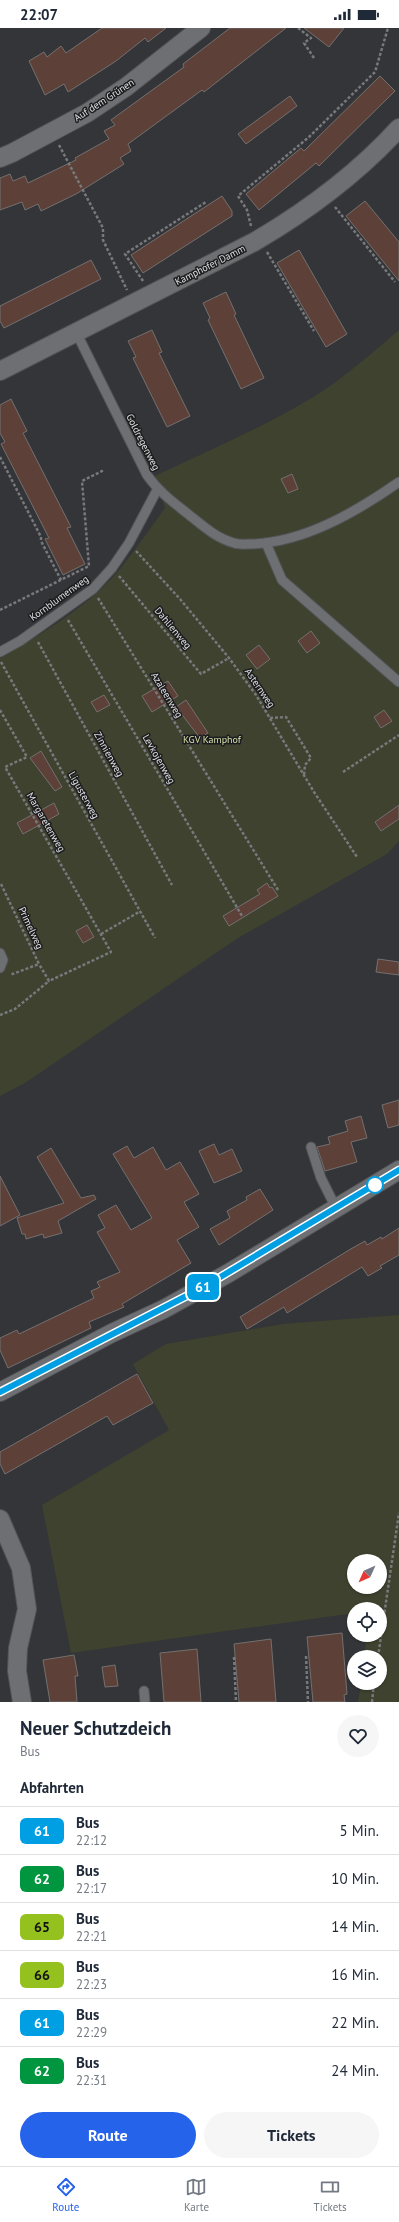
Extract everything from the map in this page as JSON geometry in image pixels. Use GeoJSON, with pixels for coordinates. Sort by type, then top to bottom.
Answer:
{"type":"FeatureCollection","features":[{"type":"Feature","properties":{"kind":"street","name":"Auf dem Grünen"},"geometry":{"type":"LineString","coordinates":[[0,158],[53,132],[126,87],[200,28]]}},
{"type":"Feature","properties":{"kind":"street","name":"Kamphofer Damm"},"geometry":{"type":"LineString","coordinates":[[0,371],[260,239],[288,222],[327,195],[385,143],[399,128]]}},
{"type":"Feature","properties":{"kind":"street"},"geometry":{"type":"LineString","coordinates":[[0,1392],[112,1333],[164,1309],[228,1274],[399,1170]]}},
{"type":"Feature","properties":{"kind":"street"},"geometry":{"type":"LineString","coordinates":[[0,1519],[21,1568],[27,1609],[18,1648],[17,1671],[22,1702]]}},
{"type":"Feature","properties":{"kind":"lane","name":"Goldregenweg"},"geometry":{"type":"LineString","coordinates":[[76,332],[147,475],[157,490],[216,536],[236,544],[266,543],[294,537],[335,521],[378,497],[399,482]]}},
{"type":"Feature","properties":{"kind":"lane","name":"Kornblumenweg"},"geometry":{"type":"LineString","coordinates":[[0,652],[32,632],[93,589],[112,568],[129,543],[157,490]]}},
{"type":"Feature","properties":{"kind":"lane"},"geometry":{"type":"LineString","coordinates":[[266,543],[282,580],[399,682]]}},
{"type":"Feature","properties":{"kind":"lane"},"geometry":{"type":"LineString","coordinates":[[0,953],[3,960],[0,968]]}},
{"type":"Feature","properties":{"kind":"lane"},"geometry":{"type":"LineString","coordinates":[[311,1146],[321,1178],[336,1208]]}},
{"type":"Feature","properties":{"kind":"lane"},"geometry":{"type":"LineString","coordinates":[[144,1692],[145,1702]]}},
{"type":"Feature","properties":{"kind":"path"},"geometry":{"type":"LineString","coordinates":[[298,28],[311,38],[304,43],[314,58]]}},
{"type":"Feature","properties":{"kind":"path"},"geometry":{"type":"LineString","coordinates":[[314,331],[251,225],[247,210],[238,196],[309,137],[375,72],[388,28]]}},
{"type":"Feature","properties":{"kind":"path"},"geometry":{"type":"LineString","coordinates":[[53,132],[103,228],[103,240],[133,303]]}},
{"type":"Feature","properties":{"kind":"path"},"geometry":{"type":"LineString","coordinates":[[327,195],[395,282]]}},
{"type":"Feature","properties":{"kind":"path"},"geometry":{"type":"LineString","coordinates":[[150,295],[126,254],[206,202]]}},
{"type":"Feature","properties":{"kind":"path"},"geometry":{"type":"LineString","coordinates":[[0,457],[42,537],[41,540],[60,580]]}},
{"type":"Feature","properties":{"kind":"path"},"geometry":{"type":"LineString","coordinates":[[0,610],[89,566],[82,482],[104,470]]}},
{"type":"Feature","properties":{"kind":"path","name":"Asternweg"},"geometry":{"type":"LineString","coordinates":[[129,543],[180,599],[229,658],[270,718],[304,775],[357,857]]}},
{"type":"Feature","properties":{"kind":"path","name":"Dahlienweg"},"geometry":{"type":"LineString","coordinates":[[112,568],[201,674],[229,658]]}},
{"type":"Feature","properties":{"kind":"path","name":"Azaleenweg"},"geometry":{"type":"LineString","coordinates":[[93,589],[278,890]]}},
{"type":"Feature","properties":{"kind":"path","name":"Levkojenweg"},"geometry":{"type":"LineString","coordinates":[[62,610],[242,916]]}},
{"type":"Feature","properties":{"kind":"path","name":"Zinnienweg"},"geometry":{"type":"LineString","coordinates":[[32,632],[172,885]]}},
{"type":"Feature","properties":{"kind":"path","name":"Ligusterweg"},"geometry":{"type":"LineString","coordinates":[[0,660],[139,912],[155,938]]}},
{"type":"Feature","properties":{"kind":"path","name":"Margaretenweg"},"geometry":{"type":"LineString","coordinates":[[0,710],[27,757],[5,767],[111,952],[49,981]]}},
{"type":"Feature","properties":{"kind":"path"},"geometry":{"type":"LineString","coordinates":[[270,718],[286,717],[311,758],[305,765],[304,775]]}},
{"type":"Feature","properties":{"kind":"path"},"geometry":{"type":"LineString","coordinates":[[344,772],[399,735]]}},
{"type":"Feature","properties":{"kind":"path","name":"Primelweg"},"geometry":{"type":"LineString","coordinates":[[1,884],[39,964],[5,977]]}},
{"type":"Feature","properties":{"kind":"path"},"geometry":{"type":"LineString","coordinates":[[101,934],[139,912]]}},
{"type":"Feature","properties":{"kind":"path"},"geometry":{"type":"LineString","coordinates":[[0,1015],[15,1009],[49,981],[39,964]]}},
{"type":"Feature","properties":{"kind":"path"},"geometry":{"type":"LineString","coordinates":[[379,1650],[399,1513]]}},
{"type":"Feature","properties":{"kind":"path"},"geometry":{"type":"LineString","coordinates":[[306,1656],[308,1702]]}},
{"type":"Feature","properties":{"kind":"path"},"geometry":{"type":"LineString","coordinates":[[234,1657],[236,1702]]}},
{"type":"Feature","properties":{"kind":"path"},"geometry":{"type":"LineString","coordinates":[[372,1702],[373,1690]]}},
{"type":"Feature","properties":{"kind":"green space","name":"KGV Kamphof"},"geometry":{"type":"Polygon","coordinates":[[[399,330],[399,841],[387,854],[238,938],[25,1083],[0,1096],[0,658],[59,622],[88,601],[101,590],[119,570],[165,508],[155,476],[256,428],[315,396],[348,373],[399,330]]]}},
{"type":"Feature","properties":{"kind":"green space"},"geometry":{"type":"Polygon","coordinates":[[[399,1315],[399,1702],[358,1702],[360,1690],[387,1690],[387,1650],[365,1650],[366,1642],[387,1642],[387,1602],[347,1602],[347,1614],[71,1653],[42,1505],[169,1430],[133,1364],[166,1344],[283,1324],[399,1315]]]}},
{"type":"Feature","properties":{"kind":"building"},"geometry":{"type":"Polygon","coordinates":[[[102,28],[166,28],[148,42],[145,38],[116,61],[68,92],[64,84],[45,95],[29,61],[44,52],[47,57],[61,46],[66,53],[102,28]]]}},
{"type":"Feature","properties":{"kind":"building"},"geometry":{"type":"Polygon","coordinates":[[[230,28],[286,28],[204,92],[202,90],[128,144],[131,151],[120,158],[124,164],[76,194],[41,211],[38,204],[25,210],[22,202],[0,210],[0,178],[10,174],[13,181],[25,176],[28,183],[76,160],[75,158],[109,139],[104,131],[115,125],[111,120],[184,67],[183,64],[230,28]]]}},
{"type":"Feature","properties":{"kind":"building"},"geometry":{"type":"Polygon","coordinates":[[[304,28],[344,28],[329,47],[304,28]]]}},
{"type":"Feature","properties":{"kind":"building"},"geometry":{"type":"Polygon","coordinates":[[[380,76],[395,91],[319,166],[316,163],[259,210],[246,194],[301,148],[304,151],[380,76]]]}},
{"type":"Feature","properties":{"kind":"building"},"geometry":{"type":"Polygon","coordinates":[[[290,96],[297,106],[246,144],[238,134],[290,96]]]}},
{"type":"Feature","properties":{"kind":"building"},"geometry":{"type":"Polygon","coordinates":[[[222,196],[232,211],[232,216],[143,273],[131,255],[222,196]]]}},
{"type":"Feature","properties":{"kind":"building"},"geometry":{"type":"Polygon","coordinates":[[[365,201],[399,242],[399,281],[346,216],[365,201]]]}},
{"type":"Feature","properties":{"kind":"building"},"geometry":{"type":"Polygon","coordinates":[[[299,250],[347,334],[326,347],[277,263],[299,250]]]}},
{"type":"Feature","properties":{"kind":"building"},"geometry":{"type":"Polygon","coordinates":[[[91,260],[101,279],[4,328],[0,321],[0,306],[91,260]]]}},
{"type":"Feature","properties":{"kind":"building"},"geometry":{"type":"Polygon","coordinates":[[[226,292],[236,314],[234,315],[264,378],[241,389],[208,320],[210,318],[203,303],[226,292]]]}},
{"type":"Feature","properties":{"kind":"building"},"geometry":{"type":"Polygon","coordinates":[[[152,330],[162,352],[159,353],[190,416],[167,427],[133,358],[136,357],[128,341],[152,330]]]}},
{"type":"Feature","properties":{"kind":"building"},"geometry":{"type":"Polygon","coordinates":[[[11,399],[27,431],[23,433],[71,527],[67,528],[85,564],[63,575],[45,539],[49,538],[1,444],[5,442],[0,433],[0,405],[11,399]]]}},
{"type":"Feature","properties":{"kind":"building"},"geometry":{"type":"Polygon","coordinates":[[[292,474],[298,489],[288,493],[281,479],[292,474]]]}},
{"type":"Feature","properties":{"kind":"building"},"geometry":{"type":"Polygon","coordinates":[[[311,631],[320,643],[307,653],[298,641],[311,631]]]}},
{"type":"Feature","properties":{"kind":"building"},"geometry":{"type":"Polygon","coordinates":[[[259,645],[270,659],[257,669],[246,655],[259,645]]]}},
{"type":"Feature","properties":{"kind":"building"},"geometry":{"type":"Polygon","coordinates":[[[168,681],[178,696],[152,712],[142,696],[168,681]]]}},
{"type":"Feature","properties":{"kind":"building"},"geometry":{"type":"Polygon","coordinates":[[[104,695],[110,705],[97,712],[91,702],[104,695]]]}},
{"type":"Feature","properties":{"kind":"building"},"geometry":{"type":"Polygon","coordinates":[[[186,700],[208,733],[200,738],[176,707],[186,700]]]}},
{"type":"Feature","properties":{"kind":"building"},"geometry":{"type":"Polygon","coordinates":[[[384,710],[392,721],[381,728],[374,717],[384,710]]]}},
{"type":"Feature","properties":{"kind":"building"},"geometry":{"type":"Polygon","coordinates":[[[41,751],[62,787],[55,791],[30,758],[41,751]]]}},
{"type":"Feature","properties":{"kind":"building"},"geometry":{"type":"Polygon","coordinates":[[[54,803],[59,814],[23,834],[17,823],[54,803]]]}},
{"type":"Feature","properties":{"kind":"building"},"geometry":{"type":"Polygon","coordinates":[[[399,805],[399,819],[381,831],[375,822],[399,805]]]}},
{"type":"Feature","properties":{"kind":"building"},"geometry":{"type":"Polygon","coordinates":[[[267,883],[270,888],[272,887],[278,896],[229,926],[223,916],[260,894],[257,890],[267,883]]]}},
{"type":"Feature","properties":{"kind":"building"},"geometry":{"type":"Polygon","coordinates":[[[87,925],[94,937],[83,943],[76,931],[87,925]]]}},
{"type":"Feature","properties":{"kind":"building"},"geometry":{"type":"Polygon","coordinates":[[[378,959],[399,962],[399,975],[376,972],[378,959]]]}},
{"type":"Feature","properties":{"kind":"building"},"geometry":{"type":"Polygon","coordinates":[[[399,1100],[399,1125],[388,1128],[382,1105],[399,1100]]]}},
{"type":"Feature","properties":{"kind":"building"},"geometry":{"type":"Polygon","coordinates":[[[361,1116],[367,1138],[351,1142],[357,1162],[325,1171],[317,1147],[330,1144],[328,1137],[348,1131],[345,1121],[361,1116]]]}},
{"type":"Feature","properties":{"kind":"building"},"geometry":{"type":"Polygon","coordinates":[[[214,1144],[219,1155],[232,1149],[242,1171],[214,1183],[199,1151],[214,1144]]]}},
{"type":"Feature","properties":{"kind":"building"},"geometry":{"type":"Polygon","coordinates":[[[127,1146],[134,1158],[153,1147],[166,1170],[180,1162],[199,1194],[184,1202],[199,1227],[177,1240],[191,1263],[122,1304],[124,1307],[89,1322],[91,1328],[8,1368],[0,1350],[0,1338],[17,1330],[19,1334],[94,1298],[91,1291],[100,1287],[97,1282],[120,1272],[97,1232],[105,1228],[98,1215],[116,1205],[131,1230],[152,1218],[113,1154],[127,1146]]]}},
{"type":"Feature","properties":{"kind":"building"},"geometry":{"type":"Polygon","coordinates":[[[51,1148],[81,1198],[94,1195],[96,1199],[58,1221],[62,1233],[44,1238],[43,1234],[26,1239],[25,1234],[22,1234],[17,1218],[64,1203],[37,1157],[51,1148]]]}},
{"type":"Feature","properties":{"kind":"building"},"geometry":{"type":"Polygon","coordinates":[[[0,1176],[20,1215],[0,1226],[0,1176]]]}},
{"type":"Feature","properties":{"kind":"building"},"geometry":{"type":"Polygon","coordinates":[[[260,1189],[273,1210],[219,1245],[210,1229],[230,1218],[227,1211],[247,1200],[246,1197],[260,1189]]]}},
{"type":"Feature","properties":{"kind":"building"},"geometry":{"type":"Polygon","coordinates":[[[399,1228],[399,1255],[380,1266],[382,1268],[368,1276],[362,1267],[287,1313],[284,1307],[247,1329],[240,1317],[365,1241],[367,1245],[381,1237],[382,1239],[399,1228]]]}},
{"type":"Feature","properties":{"kind":"building"},"geometry":{"type":"Polygon","coordinates":[[[137,1374],[153,1403],[113,1425],[107,1416],[5,1474],[0,1464],[0,1452],[137,1374]]]}},
{"type":"Feature","properties":{"kind":"building"},"geometry":{"type":"Polygon","coordinates":[[[342,1633],[347,1694],[344,1695],[345,1702],[313,1702],[307,1637],[342,1633]]]}},
{"type":"Feature","properties":{"kind":"building"},"geometry":{"type":"Polygon","coordinates":[[[271,1639],[276,1702],[239,1702],[234,1644],[271,1639]]]}},
{"type":"Feature","properties":{"kind":"building"},"geometry":{"type":"Polygon","coordinates":[[[197,1649],[201,1702],[164,1702],[160,1653],[197,1649]]]}},
{"type":"Feature","properties":{"kind":"building"},"geometry":{"type":"Polygon","coordinates":[[[74,1655],[78,1676],[75,1676],[77,1702],[50,1702],[43,1660],[74,1655]]]}},
{"type":"Feature","properties":{"kind":"building"},"geometry":{"type":"Polygon","coordinates":[[[115,1665],[118,1686],[105,1687],[102,1667],[115,1665]]]}},
{"type":"Feature","properties":{"kind":"bus line","name":"61"},"geometry":{"type":"LineString","coordinates":[[0,1392],[112,1333],[164,1309],[228,1274],[399,1170]]}}]}
